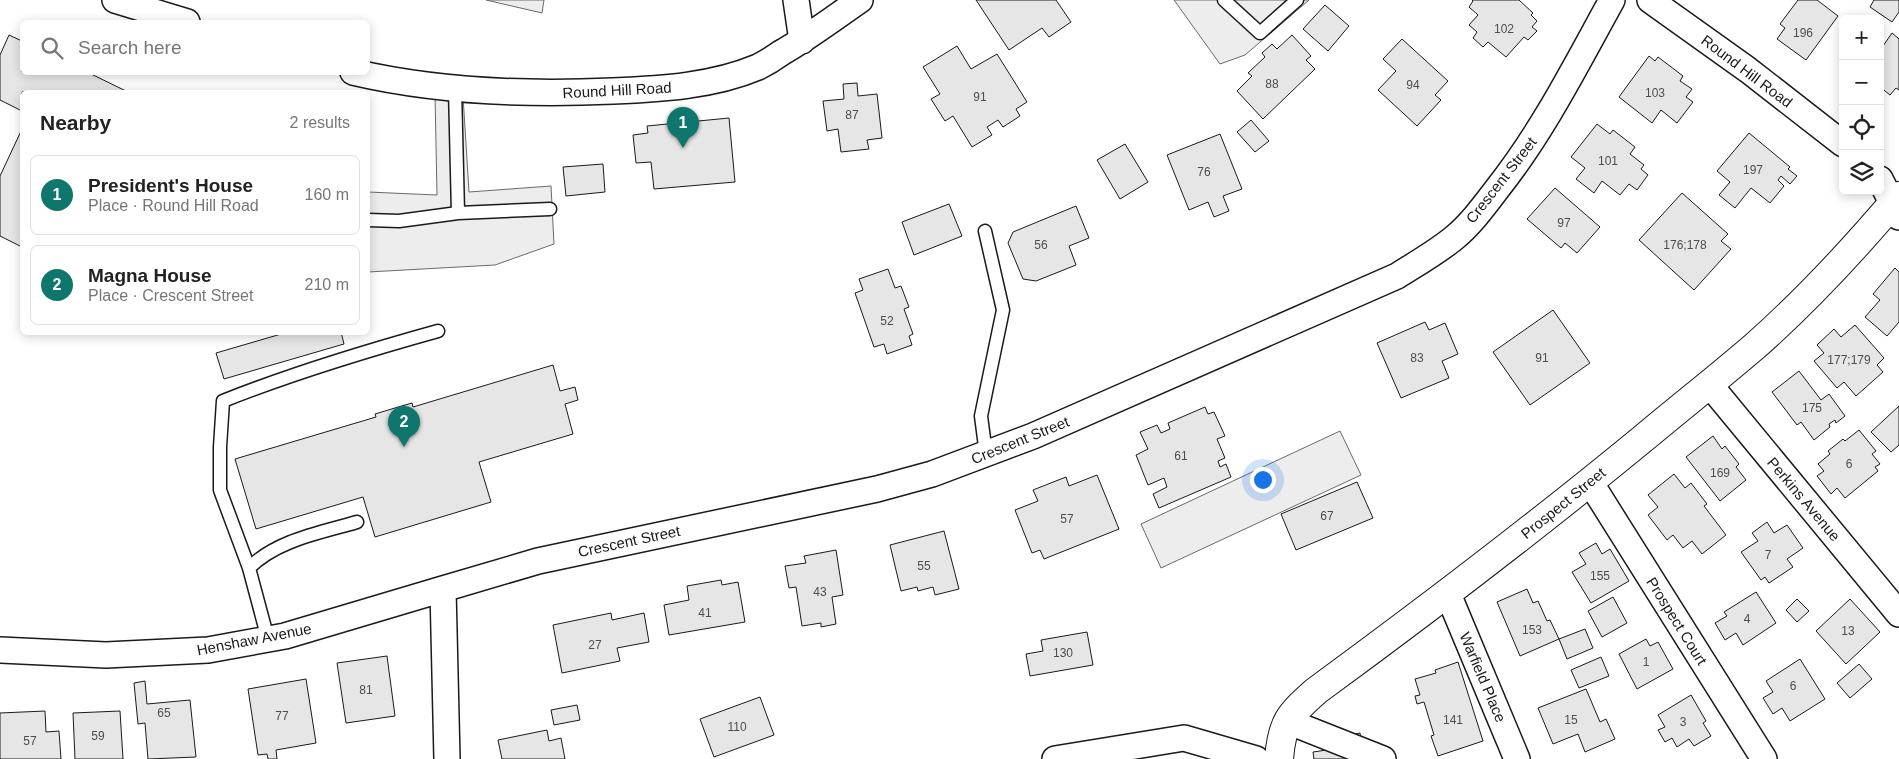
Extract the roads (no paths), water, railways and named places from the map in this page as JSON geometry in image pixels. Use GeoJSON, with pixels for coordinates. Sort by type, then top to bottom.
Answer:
{"type":"FeatureCollection","features":[{"type":"Feature","properties":{"kind":"main road","name":"Prospect Street"},"geometry":{"type":"LineString","coordinates":[[1287,721],[1298,707],[1316,691],[1448,594],[1590,482],[1709,384],[1782,320],[1897,205]]}},
{"type":"Feature","properties":{"kind":"main road"},"geometry":{"type":"LineString","coordinates":[[1279,759],[1280,739],[1287,721]]}},
{"type":"Feature","properties":{"kind":"street"},"geometry":{"type":"LineString","coordinates":[[115,0],[180,20]]}},
{"type":"Feature","properties":{"kind":"street"},"geometry":{"type":"LineString","coordinates":[[796,0],[802,41]]}},
{"type":"Feature","properties":{"kind":"street","name":"Round Hill Road"},"geometry":{"type":"LineString","coordinates":[[368,75],[413,84],[455,89],[555,93],[670,88],[702,83],[760,66],[802,41],[860,0]]}},
{"type":"Feature","properties":{"kind":"street","name":"Crescent Street"},"geometry":{"type":"LineString","coordinates":[[443,589],[530,563],[898,485],[986,454],[1041,432],[1397,276],[1437,251],[1455,237],[1471,221],[1517,164],[1546,121],[1612,0]]}},
{"type":"Feature","properties":{"kind":"street","name":"Round Hill Road"},"geometry":{"type":"LineString","coordinates":[[1650,0],[1748,70],[1839,141]]}},
{"type":"Feature","properties":{"kind":"street"},"geometry":{"type":"LineString","coordinates":[[1884,185],[1897,205]]}},
{"type":"Feature","properties":{"kind":"street","name":"Perkins Avenue"},"geometry":{"type":"LineString","coordinates":[[1709,384],[1899,614]]}},
{"type":"Feature","properties":{"kind":"street","name":"Prospect Court"},"geometry":{"type":"LineString","coordinates":[[1590,482],[1764,759]]}},
{"type":"Feature","properties":{"kind":"street"},"geometry":{"type":"LineString","coordinates":[[443,589],[447,759]]}},
{"type":"Feature","properties":{"kind":"street","name":"Henshaw Avenue"},"geometry":{"type":"LineString","coordinates":[[0,650],[106,655],[208,650],[268,639],[347,619],[443,589]]}},
{"type":"Feature","properties":{"kind":"street","name":"Warfield Place"},"geometry":{"type":"LineString","coordinates":[[1448,594],[1517,759]]}},
{"type":"Feature","properties":{"kind":"street"},"geometry":{"type":"LineString","coordinates":[[1287,721],[1383,759]]}},
{"type":"Feature","properties":{"kind":"street"},"geometry":{"type":"LineString","coordinates":[[1054,759],[1184,738],[1256,759]]}},
{"type":"Feature","properties":{"kind":"lane"},"geometry":{"type":"LineString","coordinates":[[1224,0],[1260,33],[1297,0]]}},
{"type":"Feature","properties":{"kind":"lane"},"geometry":{"type":"LineString","coordinates":[[455,89],[458,213]]}},
{"type":"Feature","properties":{"kind":"lane"},"geometry":{"type":"LineString","coordinates":[[370,220],[399,221],[458,213],[550,210]]}},
{"type":"Feature","properties":{"kind":"lane"},"geometry":{"type":"LineString","coordinates":[[985,231],[1003,310],[981,416],[986,454]]}},
{"type":"Feature","properties":{"kind":"lane"},"geometry":{"type":"LineString","coordinates":[[268,639],[249,568],[220,490],[223,401],[260,386],[359,353],[438,331]]}},
{"type":"Feature","properties":{"kind":"lane"},"geometry":{"type":"LineString","coordinates":[[249,568],[260,557],[296,540],[357,522]]}},
{"type":"Feature","properties":{"kind":"place","name":"President's House"},"geometry":{"type":"Point","coordinates":[683,148]}},
{"type":"Feature","properties":{"kind":"place","name":"Magna House"},"geometry":{"type":"Point","coordinates":[404,447]}}]}
